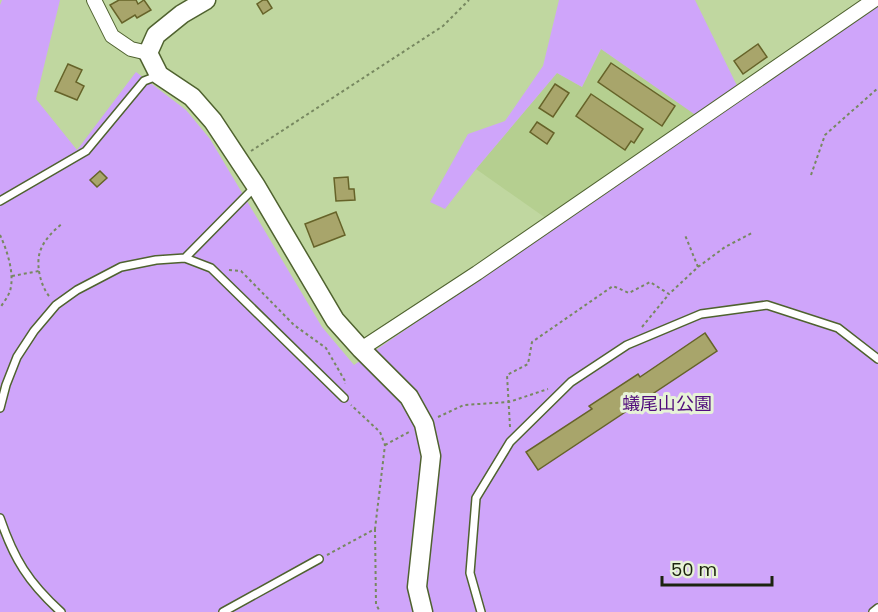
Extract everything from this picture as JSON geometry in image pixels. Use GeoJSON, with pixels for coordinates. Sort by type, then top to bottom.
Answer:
{"type":"FeatureCollection","features":[{"type":"Feature","properties":{"kind":"street"},"geometry":{"type":"LineString","coordinates":[[94,0],[112,36],[131,49],[148,53]]}},
{"type":"Feature","properties":{"kind":"street"},"geometry":{"type":"LineString","coordinates":[[206,0],[182,14],[156,34],[148,53],[159,75],[192,97],[213,121],[256,186],[335,320],[409,398],[424,424],[431,456],[417,587],[423,612]]}},
{"type":"Feature","properties":{"kind":"street"},"geometry":{"type":"LineString","coordinates":[[361,349],[477,273],[874,0]]}},
{"type":"Feature","properties":{"kind":"lane"},"geometry":{"type":"LineString","coordinates":[[0,201],[86,151],[144,81],[159,75]]}},
{"type":"Feature","properties":{"kind":"lane"},"geometry":{"type":"LineString","coordinates":[[185,258],[256,186]]}},
{"type":"Feature","properties":{"kind":"lane"},"geometry":{"type":"LineString","coordinates":[[0,408],[6,384],[18,357],[34,331],[56,305],[77,290],[121,267],[156,260],[185,258],[211,268],[344,398]]}},
{"type":"Feature","properties":{"kind":"lane"},"geometry":{"type":"LineString","coordinates":[[481,612],[470,573],[476,498],[510,442],[571,382],[627,345],[701,315],[767,304],[838,328],[878,359]]}},
{"type":"Feature","properties":{"kind":"lane"},"geometry":{"type":"LineString","coordinates":[[0,518],[9,544],[23,570],[43,596],[61,612]]}},
{"type":"Feature","properties":{"kind":"lane"},"geometry":{"type":"LineString","coordinates":[[223,612],[319,559]]}},
{"type":"Feature","properties":{"kind":"lane"},"geometry":{"type":"LineString","coordinates":[[873,612],[878,608]]}},
{"type":"Feature","properties":{"kind":"path"},"geometry":{"type":"LineString","coordinates":[[238,159],[443,26],[469,0]]}},
{"type":"Feature","properties":{"kind":"path"},"geometry":{"type":"LineString","coordinates":[[811,175],[825,135],[878,88]]}},
{"type":"Feature","properties":{"kind":"path"},"geometry":{"type":"LineString","coordinates":[[56,305],[43,289],[39,271],[39,251],[51,234],[63,223]]}},
{"type":"Feature","properties":{"kind":"path"},"geometry":{"type":"LineString","coordinates":[[627,345],[669,294],[698,267],[725,247],[752,233]]}},
{"type":"Feature","properties":{"kind":"path"},"geometry":{"type":"LineString","coordinates":[[0,235],[7,250],[11,276],[10,291],[0,308]]}},
{"type":"Feature","properties":{"kind":"path"},"geometry":{"type":"LineString","coordinates":[[685,235],[698,267]]}},
{"type":"Feature","properties":{"kind":"path"},"geometry":{"type":"LineString","coordinates":[[211,268],[241,271],[294,325],[326,348],[345,381],[344,398],[380,432],[385,445],[375,529],[376,604],[380,612]]}},
{"type":"Feature","properties":{"kind":"path"},"geometry":{"type":"LineString","coordinates":[[11,276],[39,271]]}},
{"type":"Feature","properties":{"kind":"path"},"geometry":{"type":"LineString","coordinates":[[510,442],[507,375],[528,364],[532,342],[613,286],[629,293],[650,282],[669,294]]}},
{"type":"Feature","properties":{"kind":"path"},"geometry":{"type":"LineString","coordinates":[[385,445],[464,405],[509,402],[571,382]]}},
{"type":"Feature","properties":{"kind":"path"},"geometry":{"type":"LineString","coordinates":[[319,559],[375,529]]}},
{"type":"Feature","properties":{"kind":"shaded area"},"geometry":{"type":"Polygon","coordinates":[[[601,49],[707,122],[557,226],[476,169],[557,73],[582,87],[601,49]]]}},
{"type":"Feature","properties":{"kind":"green space","name":"蟻尾山公園"},"geometry":{"type":"Polygon","coordinates":[[[2,0],[60,0],[36,99],[77,150],[136,72],[186,110],[210,139],[322,327],[354,365],[707,123],[601,49],[582,87],[557,73],[445,209],[430,202],[468,134],[505,121],[543,66],[559,0],[695,0],[743,98],[878,5],[878,612],[0,612],[0,5],[2,0]]]}},
{"type":"Feature","properties":{"kind":"building"},"geometry":{"type":"Polygon","coordinates":[[[119,0],[136,0],[138,4],[144,0],[151,10],[137,18],[135,15],[122,23],[110,5],[119,0]]]}},
{"type":"Feature","properties":{"kind":"building"},"geometry":{"type":"Polygon","coordinates":[[[267,0],[272,8],[263,14],[257,4],[267,0]]]}},
{"type":"Feature","properties":{"kind":"building"},"geometry":{"type":"Polygon","coordinates":[[[758,44],[767,57],[743,74],[734,61],[758,44]]]}},
{"type":"Feature","properties":{"kind":"building"},"geometry":{"type":"Polygon","coordinates":[[[611,63],[675,106],[662,126],[598,82],[611,63]]]}},
{"type":"Feature","properties":{"kind":"building"},"geometry":{"type":"Polygon","coordinates":[[[68,64],[82,70],[76,82],[84,86],[77,100],[55,91],[68,64]]]}},
{"type":"Feature","properties":{"kind":"building"},"geometry":{"type":"Polygon","coordinates":[[[555,84],[569,93],[553,117],[539,108],[555,84]]]}},
{"type":"Feature","properties":{"kind":"building"},"geometry":{"type":"Polygon","coordinates":[[[591,94],[643,129],[634,143],[631,141],[625,150],[576,116],[591,94]]]}},
{"type":"Feature","properties":{"kind":"building"},"geometry":{"type":"Polygon","coordinates":[[[537,122],[554,133],[547,144],[530,132],[537,122]]]}},
{"type":"Feature","properties":{"kind":"building"},"geometry":{"type":"Polygon","coordinates":[[[100,171],[107,178],[97,187],[90,180],[100,171]]]}},
{"type":"Feature","properties":{"kind":"building"},"geometry":{"type":"Polygon","coordinates":[[[348,177],[349,189],[354,189],[355,200],[336,201],[334,178],[348,177]]]}},
{"type":"Feature","properties":{"kind":"building"},"geometry":{"type":"Polygon","coordinates":[[[336,212],[345,235],[314,247],[305,224],[336,212]]]}},
{"type":"Feature","properties":{"kind":"building"},"geometry":{"type":"Polygon","coordinates":[[[705,333],[717,351],[538,470],[526,452],[592,409],[589,406],[638,374],[640,377],[705,333]]]}}]}
